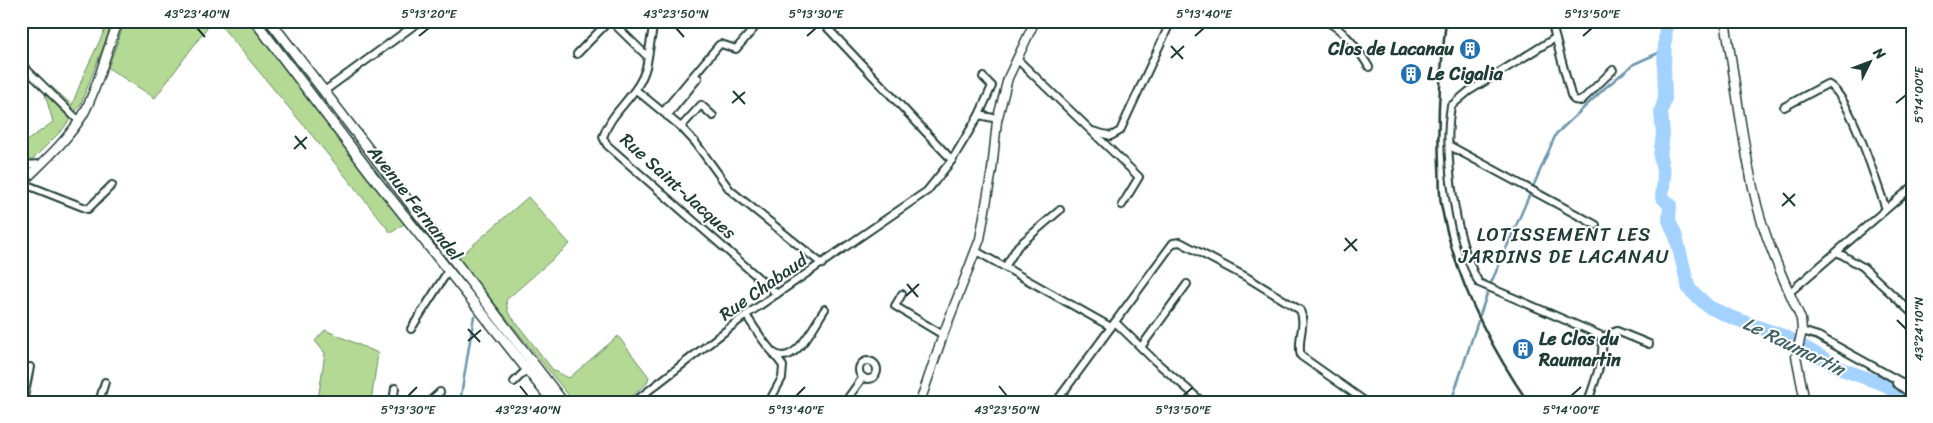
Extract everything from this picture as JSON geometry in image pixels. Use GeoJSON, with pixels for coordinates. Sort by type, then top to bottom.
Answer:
{"type":"FeatureCollection","features":[{"type":"Feature","properties":{"kind":"main road","name":"Avenue Fernandel"},"geometry":{"type":"LineString","coordinates":[[255,21],[361,160],[552,402]]}},
{"type":"Feature","properties":{"kind":"main road","name":"Avenue Fernandel"},"geometry":{"type":"LineString","coordinates":[[270,21],[563,402]]}},
{"type":"Feature","properties":{"kind":"street"},"geometry":{"type":"LineString","coordinates":[[112,185],[88,209],[22,184],[56,149],[89,103],[119,21]]}},
{"type":"Feature","properties":{"kind":"street"},"geometry":{"type":"LineString","coordinates":[[323,92],[420,21]]}},
{"type":"Feature","properties":{"kind":"street"},"geometry":{"type":"LineString","coordinates":[[577,54],[610,21],[648,57]]}},
{"type":"Feature","properties":{"kind":"street","name":"Rue Saint-Jacques"},"geometry":{"type":"LineString","coordinates":[[656,21],[646,71],[636,90],[606,127],[603,137],[607,145],[778,294]]}},
{"type":"Feature","properties":{"kind":"street"},"geometry":{"type":"LineString","coordinates":[[821,21],[952,160]]}},
{"type":"Feature","properties":{"kind":"street"},"geometry":{"type":"LineString","coordinates":[[827,28],[831,21]]}},
{"type":"Feature","properties":{"kind":"street"},"geometry":{"type":"LineString","coordinates":[[920,402],[943,335],[980,239],[992,170],[998,119],[1008,78],[1035,21]]}},
{"type":"Feature","properties":{"kind":"street"},"geometry":{"type":"LineString","coordinates":[[1091,130],[1111,136],[1120,131],[1171,21]]}},
{"type":"Feature","properties":{"kind":"street"},"geometry":{"type":"LineString","coordinates":[[1325,21],[1335,26],[1358,48],[1369,67]]}},
{"type":"Feature","properties":{"kind":"street"},"geometry":{"type":"LineString","coordinates":[[1551,21],[1571,96],[1574,100],[1581,101],[1613,70]]}},
{"type":"Feature","properties":{"kind":"street"},"geometry":{"type":"LineString","coordinates":[[1725,21],[1739,116],[1757,206],[1769,244],[1801,319],[1802,330],[1796,356],[1805,402]]}},
{"type":"Feature","properties":{"kind":"street"},"geometry":{"type":"LineString","coordinates":[[665,114],[719,45],[736,50],[757,25]]}},
{"type":"Feature","properties":{"kind":"street"},"geometry":{"type":"LineString","coordinates":[[1555,38],[1469,91],[1451,106],[1449,120],[1451,172],[1461,232],[1472,270],[1479,283],[1595,331],[1602,337],[1602,356],[1588,402]]}},
{"type":"Feature","properties":{"kind":"street"},"geometry":{"type":"LineString","coordinates":[[1017,59],[1139,177],[1122,205]]}},
{"type":"Feature","properties":{"kind":"street"},"geometry":{"type":"LineString","coordinates":[[21,64],[78,120]]}},
{"type":"Feature","properties":{"kind":"street","name":"Rue Chabaud"},"geometry":{"type":"LineString","coordinates":[[634,402],[746,315],[927,191],[952,160],[979,115],[992,86],[983,77]]}},
{"type":"Feature","properties":{"kind":"street"},"geometry":{"type":"LineString","coordinates":[[665,114],[698,78]]}},
{"type":"Feature","properties":{"kind":"street"},"geometry":{"type":"LineString","coordinates":[[1784,107],[1827,84],[1833,86],[1849,109],[1886,209]]}},
{"type":"Feature","properties":{"kind":"street"},"geometry":{"type":"LineString","coordinates":[[636,90],[681,127],[695,142],[730,190],[822,264]]}},
{"type":"Feature","properties":{"kind":"street"},"geometry":{"type":"LineString","coordinates":[[681,127],[701,105],[713,116]]}},
{"type":"Feature","properties":{"kind":"street"},"geometry":{"type":"LineString","coordinates":[[979,115],[998,119]]}},
{"type":"Feature","properties":{"kind":"street"},"geometry":{"type":"LineString","coordinates":[[1450,146],[1596,225]]}},
{"type":"Feature","properties":{"kind":"street"},"geometry":{"type":"LineString","coordinates":[[21,165],[41,164]]}},
{"type":"Feature","properties":{"kind":"street"},"geometry":{"type":"LineString","coordinates":[[1790,292],[1912,187]]}},
{"type":"Feature","properties":{"kind":"street"},"geometry":{"type":"LineString","coordinates":[[1004,267],[1018,246],[1060,210]]}},
{"type":"Feature","properties":{"kind":"street"},"geometry":{"type":"LineString","coordinates":[[1056,402],[1173,243],[1180,242],[1248,278],[1300,310],[1303,317],[1298,346],[1301,356],[1366,402]]}},
{"type":"Feature","properties":{"kind":"street"},"geometry":{"type":"LineString","coordinates":[[976,251],[1113,325],[1199,398]]}},
{"type":"Feature","properties":{"kind":"street"},"geometry":{"type":"LineString","coordinates":[[1836,252],[1863,267],[1912,313]]}},
{"type":"Feature","properties":{"kind":"street"},"geometry":{"type":"LineString","coordinates":[[411,329],[448,271]]}},
{"type":"Feature","properties":{"kind":"street"},"geometry":{"type":"LineString","coordinates":[[1141,347],[1187,284]]}},
{"type":"Feature","properties":{"kind":"street"},"geometry":{"type":"LineString","coordinates":[[902,294],[895,306],[943,335]]}},
{"type":"Feature","properties":{"kind":"street"},"geometry":{"type":"LineString","coordinates":[[773,353],[783,357],[792,355],[825,309]]}},
{"type":"Feature","properties":{"kind":"street"},"geometry":{"type":"LineString","coordinates":[[746,315],[783,366],[782,378],[769,402]]}},
{"type":"Feature","properties":{"kind":"street"},"geometry":{"type":"LineString","coordinates":[[1802,330],[1818,336],[1912,388]]}},
{"type":"Feature","properties":{"kind":"street"},"geometry":{"type":"LineString","coordinates":[[1602,337],[1618,331],[1649,344]]}},
{"type":"Feature","properties":{"kind":"street"},"geometry":{"type":"LineString","coordinates":[[23,402],[30,367]]}},
{"type":"Feature","properties":{"kind":"street"},"geometry":{"type":"LineString","coordinates":[[514,382],[526,370]]}},
{"type":"Feature","properties":{"kind":"street"},"geometry":{"type":"LineString","coordinates":[[1883,373],[1912,396]]}},
{"type":"Feature","properties":{"kind":"street"},"geometry":{"type":"LineString","coordinates":[[845,402],[863,377]]}},
{"type":"Feature","properties":{"kind":"street"},"geometry":{"type":"LineString","coordinates":[[99,402],[105,382]]}},
{"type":"Feature","properties":{"kind":"street"},"geometry":{"type":"LineString","coordinates":[[393,402],[395,388]]}},
{"type":"Feature","properties":{"kind":"street"},"geometry":{"type":"LineString","coordinates":[[429,402],[440,392]]}},
{"type":"Feature","properties":{"kind":"green space"},"geometry":{"type":"Polygon","coordinates":[[[109,21],[113,21],[81,104],[63,129],[21,171],[21,145],[53,122],[45,94],[51,86],[72,105],[84,74],[109,21]]]}},
{"type":"Feature","properties":{"kind":"green space"},"geometry":{"type":"Polygon","coordinates":[[[125,21],[212,21],[155,98],[108,68],[125,21]]]}},
{"type":"Feature","properties":{"kind":"green space"},"geometry":{"type":"Polygon","coordinates":[[[217,21],[249,21],[405,223],[391,233],[217,21]]]}},
{"type":"Feature","properties":{"kind":"green space"},"geometry":{"type":"Polygon","coordinates":[[[528,197],[570,244],[506,300],[508,312],[553,370],[569,378],[618,336],[649,377],[647,383],[625,402],[574,402],[458,258],[528,197]]]}},
{"type":"Feature","properties":{"kind":"green space"},"geometry":{"type":"Polygon","coordinates":[[[325,330],[378,353],[371,402],[325,402],[318,400],[325,353],[315,341],[325,330]]]}},
{"type":"Feature","properties":{"kind":"waterway","name":"Le Raumartin"},"geometry":{"type":"LineString","coordinates":[[1666,21],[1665,98],[1661,112],[1663,134],[1660,156],[1664,176],[1662,197],[1670,205],[1669,220],[1676,237],[1689,289],[1709,307],[1733,318],[1786,337],[1844,370],[1886,385],[1906,402]]}},
{"type":"Feature","properties":{"kind":"waterway"},"geometry":{"type":"LineString","coordinates":[[1491,283],[1556,134],[1606,87],[1634,64],[1665,50]]}},
{"type":"Feature","properties":{"kind":"waterway"},"geometry":{"type":"LineString","coordinates":[[1480,315],[1487,294]]}},
{"type":"Feature","properties":{"kind":"waterway"},"geometry":{"type":"LineString","coordinates":[[460,402],[474,316]]}},
{"type":"Feature","properties":{"kind":"waterway"},"geometry":{"type":"LineString","coordinates":[[1451,402],[1478,321]]}},
{"type":"Feature","properties":{"kind":"railway"},"geometry":{"type":"LineString","coordinates":[[1446,21],[1441,75],[1438,148],[1441,204],[1454,257],[1474,308],[1499,356],[1528,402]]}},
{"type":"Feature","properties":{"kind":"place","name":"Clos de Lacanau"},"geometry":{"type":"Point","coordinates":[1470,49]}},
{"type":"Feature","properties":{"kind":"place","name":"Le Cigalia"},"geometry":{"type":"Point","coordinates":[1411,74]}},
{"type":"Feature","properties":{"kind":"place","name":"Le Clos du Raumartin"},"geometry":{"type":"Point","coordinates":[1523,349]}},
{"type":"Feature","properties":{"kind":"district","name":"LOTISSEMENT LES JARDINS DE LACANAU"},"geometry":{"type":"Point","coordinates":[1564,245]}}]}
